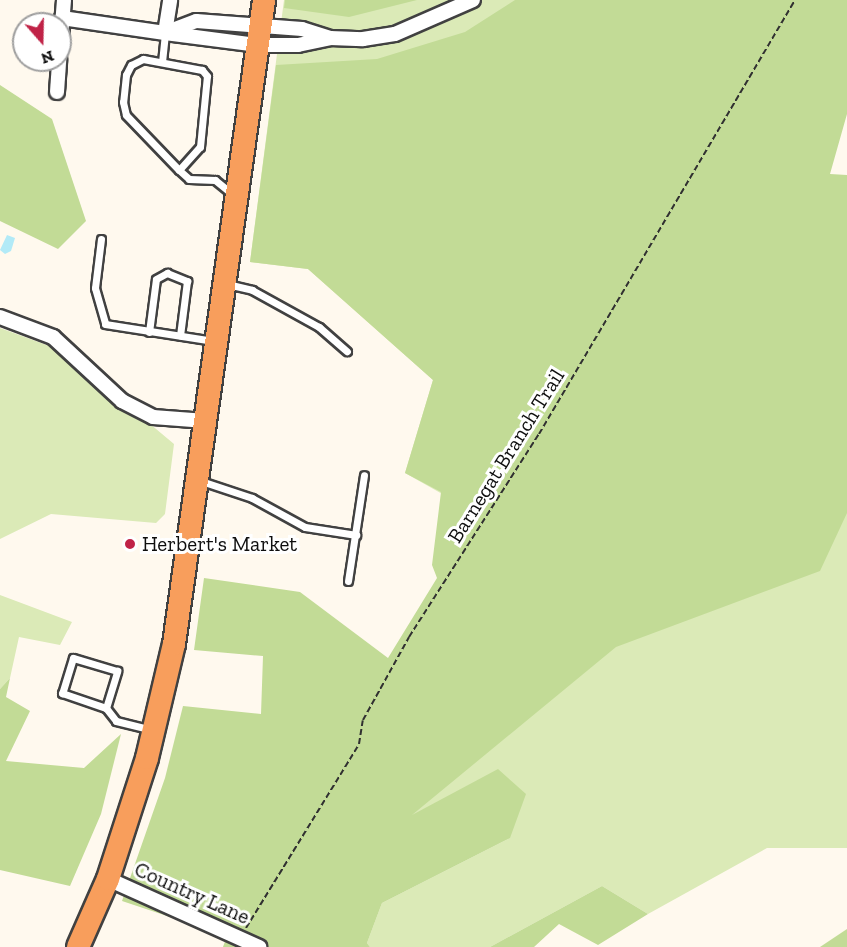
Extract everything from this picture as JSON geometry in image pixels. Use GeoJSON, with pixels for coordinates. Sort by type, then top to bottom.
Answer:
{"type":"FeatureCollection","features":[{"type":"Feature","properties":{"kind":"highway"},"geometry":{"type":"LineString","coordinates":[[78,947],[108,879],[154,730],[174,644],[264,0]]}},
{"type":"Feature","properties":{"kind":"street"},"geometry":{"type":"LineString","coordinates":[[165,33],[170,0]]}},
{"type":"Feature","properties":{"kind":"street"},"geometry":{"type":"LineString","coordinates":[[72,19],[165,33],[196,21],[259,35],[302,29],[330,38],[363,39],[395,34],[473,0]]}},
{"type":"Feature","properties":{"kind":"street"},"geometry":{"type":"LineString","coordinates":[[57,92],[58,72]]}},
{"type":"Feature","properties":{"kind":"street"},"geometry":{"type":"LineString","coordinates":[[0,317],[53,337],[122,401],[153,417],[206,421]]}},
{"type":"Feature","properties":{"kind":"street","name":"Country Lane"},"geometry":{"type":"LineString","coordinates":[[108,879],[259,947]]}},
{"type":"Feature","properties":{"kind":"lane"},"geometry":{"type":"LineString","coordinates":[[162,62],[165,33]]}},
{"type":"Feature","properties":{"kind":"lane"},"geometry":{"type":"LineString","coordinates":[[179,170],[200,147],[207,76],[202,70],[143,59],[131,65],[123,102],[126,115],[179,170],[189,178],[223,183],[236,199]]}},
{"type":"Feature","properties":{"kind":"lane"},"geometry":{"type":"LineString","coordinates":[[101,239],[95,288],[102,319],[111,326],[216,341]]}},
{"type":"Feature","properties":{"kind":"lane"},"geometry":{"type":"LineString","coordinates":[[149,332],[156,279],[166,273],[187,281],[180,336]]}},
{"type":"Feature","properties":{"kind":"lane"},"geometry":{"type":"LineString","coordinates":[[224,284],[269,299],[319,327],[347,351]]}},
{"type":"Feature","properties":{"kind":"lane"},"geometry":{"type":"LineString","coordinates":[[348,581],[364,475]]}},
{"type":"Feature","properties":{"kind":"lane"},"geometry":{"type":"LineString","coordinates":[[198,481],[252,498],[305,527],[356,535]]}},
{"type":"Feature","properties":{"kind":"lane"},"geometry":{"type":"LineString","coordinates":[[106,708],[117,671],[73,658],[62,693],[106,708],[116,722],[154,730]]}},
{"type":"Feature","properties":{"kind":"path","name":"Barnegat Branch Trail"},"geometry":{"type":"LineString","coordinates":[[246,929],[359,744],[363,720],[409,637],[539,435],[795,0]]}},
{"type":"Feature","properties":{"kind":"green space"},"geometry":{"type":"Polygon","coordinates":[[[284,0],[847,0],[704,204],[847,489],[847,848],[767,848],[648,914],[602,886],[490,947],[370,947],[367,943],[382,903],[510,838],[223,947],[476,513],[405,473],[433,380],[308,269],[250,262],[284,0]]]}},
{"type":"Feature","properties":{"kind":"green space"},"geometry":{"type":"Polygon","coordinates":[[[285,0],[417,0],[349,17],[284,8],[285,0]]]}},
{"type":"Feature","properties":{"kind":"green space"},"geometry":{"type":"Polygon","coordinates":[[[515,0],[847,0],[847,114],[830,174],[847,175],[847,513],[820,571],[616,647],[412,815],[498,769],[526,794],[510,838],[382,903],[367,943],[370,947],[223,947],[227,936],[122,901],[165,778],[183,706],[261,714],[263,656],[194,650],[204,578],[300,592],[388,658],[437,578],[432,565],[441,492],[405,473],[433,380],[308,269],[250,262],[276,65],[377,59],[465,32],[515,0]]]}},
{"type":"Feature","properties":{"kind":"green space"},"geometry":{"type":"Polygon","coordinates":[[[0,85],[52,119],[86,221],[58,249],[0,221],[0,85]]]}},
{"type":"Feature","properties":{"kind":"green space"},"geometry":{"type":"Polygon","coordinates":[[[0,328],[63,351],[174,444],[165,514],[156,523],[51,514],[0,539],[0,328]]]}},
{"type":"Feature","properties":{"kind":"green space"},"geometry":{"type":"Polygon","coordinates":[[[0,595],[72,622],[60,645],[19,637],[10,678],[0,689],[0,595]]]}},
{"type":"Feature","properties":{"kind":"green space"},"geometry":{"type":"Polygon","coordinates":[[[10,678],[6,697],[30,711],[6,761],[84,768],[121,734],[101,814],[70,886],[0,870],[0,689],[10,678]]]}},
{"type":"Feature","properties":{"kind":"green space"},"geometry":{"type":"Polygon","coordinates":[[[602,886],[648,914],[598,945],[559,924],[534,947],[490,947],[602,886]]]}},
{"type":"Feature","properties":{"kind":"green space"},"geometry":{"type":"Polygon","coordinates":[[[847,929],[847,947],[820,947],[847,929]]]}},
{"type":"Feature","properties":{"kind":"water"},"geometry":{"type":"Polygon","coordinates":[[[7,235],[15,238],[11,251],[5,254],[0,250],[7,235]]]}},
{"type":"Feature","properties":{"kind":"place","name":"Herbert's Market"},"geometry":{"type":"Point","coordinates":[130,544]}}]}
